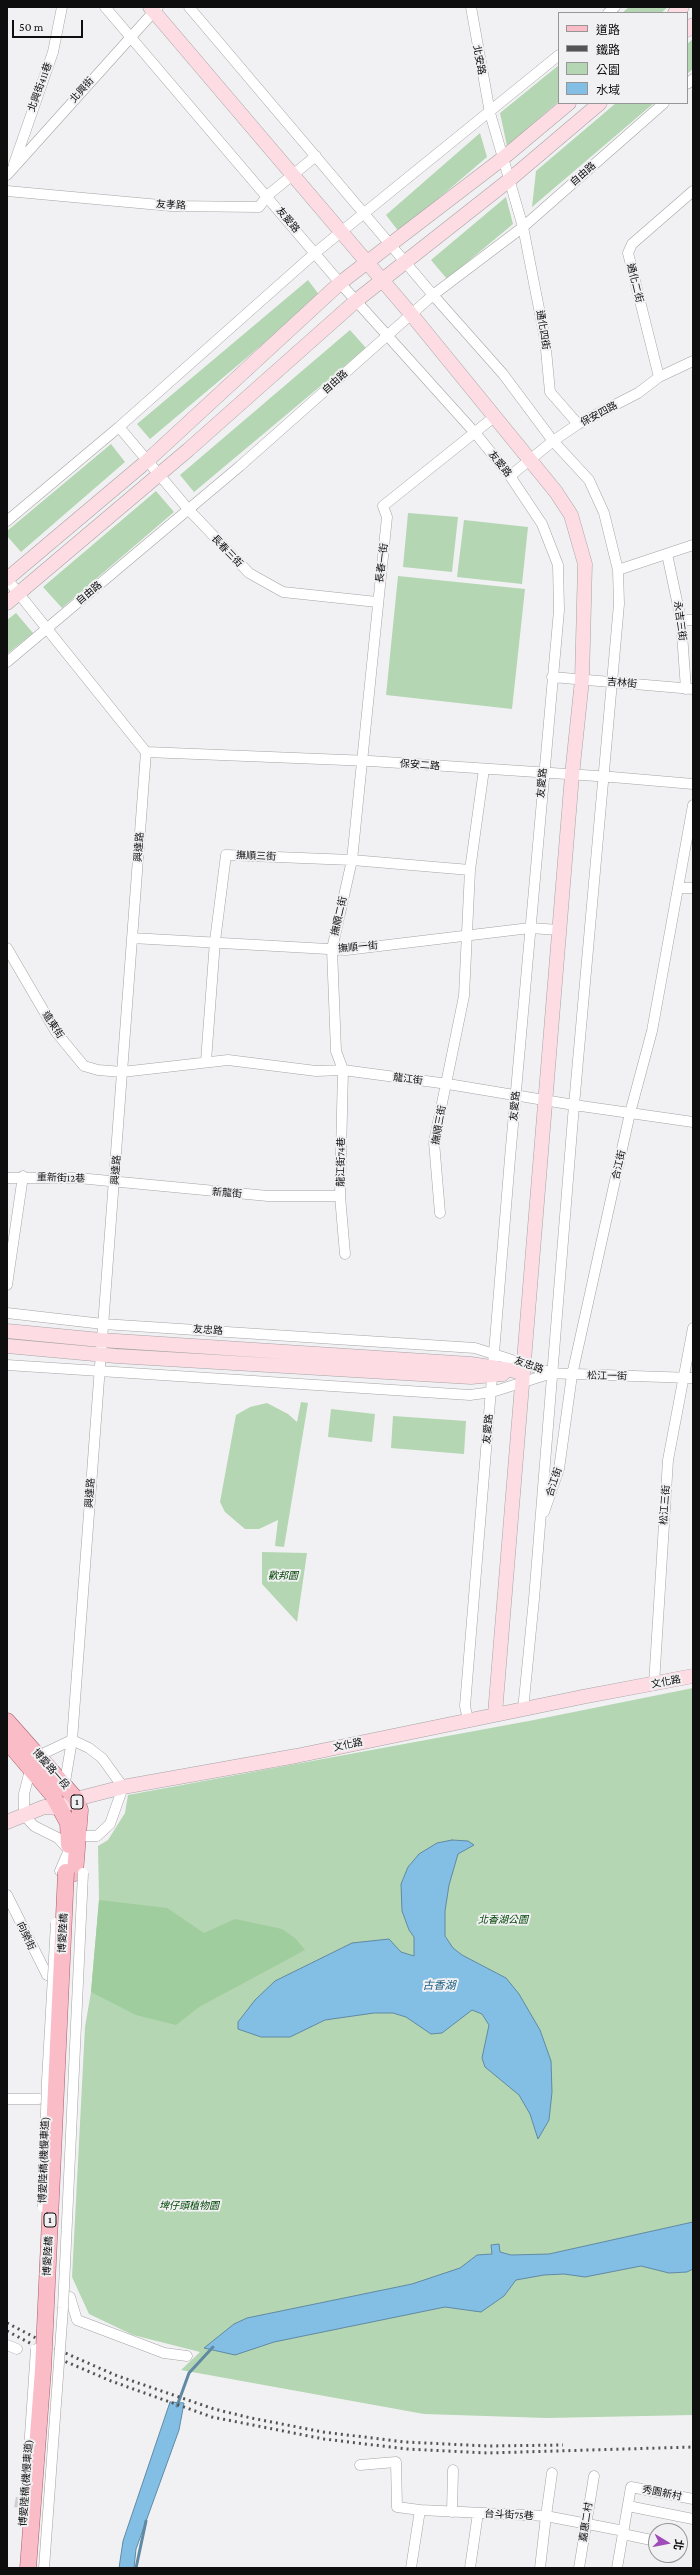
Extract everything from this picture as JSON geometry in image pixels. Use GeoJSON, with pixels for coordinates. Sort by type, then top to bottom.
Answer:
{"type":"FeatureCollection","features":[{"type":"Feature","properties":{"kind":"main road","name":"博愛路一段"},"geometry":{"type":"LineString","coordinates":[[7,1721],[76,1799],[80,1810],[71,1872]]}},
{"type":"Feature","properties":{"kind":"main road","name":"博愛路一段"},"geometry":{"type":"LineString","coordinates":[[7,1740],[30,1770],[52,1794],[68,1823],[75,1845]]}},
{"type":"Feature","properties":{"kind":"main road","name":"博愛陸橋"},"geometry":{"type":"LineString","coordinates":[[28,2568],[42,2370],[71,1872]]}},
{"type":"Feature","properties":{"kind":"main road","name":"博愛陸橋"},"geometry":{"type":"LineString","coordinates":[[37,2568],[52,2371],[71,1872]]}},
{"type":"Feature","properties":{"kind":"street","name":"北興街411巷"},"geometry":{"type":"LineString","coordinates":[[14,166],[38,89],[53,52],[62,7]]}},
{"type":"Feature","properties":{"kind":"street","name":"友愛路"},"geometry":{"type":"LineString","coordinates":[[105,7],[268,195],[340,283],[357,300],[476,434],[510,476],[542,524],[558,565],[559,610],[543,774],[465,1706],[468,1720]]}},
{"type":"Feature","properties":{"kind":"street"},"geometry":{"type":"LineString","coordinates":[[189,7],[392,244],[433,295],[503,374],[554,441],[589,480],[604,513],[618,570],[619,604],[574,1105],[523,1710]]}},
{"type":"Feature","properties":{"kind":"street","name":"北安路"},"geometry":{"type":"LineString","coordinates":[[471,7],[490,113],[508,181]]}},
{"type":"Feature","properties":{"kind":"street","name":"北興街"},"geometry":{"type":"LineString","coordinates":[[7,175],[154,9]]}},
{"type":"Feature","properties":{"kind":"street"},"geometry":{"type":"LineString","coordinates":[[154,9],[411,314],[529,460],[571,515],[585,564],[582,680],[559,930],[495,1714]]}},
{"type":"Feature","properties":{"kind":"street"},"geometry":{"type":"LineString","coordinates":[[7,521],[119,427],[316,253],[490,113],[558,56]]}},
{"type":"Feature","properties":{"kind":"street"},"geometry":{"type":"LineString","coordinates":[[146,752],[48,628],[7,579],[147,461],[340,283],[368,264],[502,159],[568,104]]}},
{"type":"Feature","properties":{"kind":"street"},"geometry":{"type":"LineString","coordinates":[[7,603],[159,475],[357,300],[508,181],[599,104]]}},
{"type":"Feature","properties":{"kind":"street","name":"自由路"},"geometry":{"type":"LineString","coordinates":[[7,662],[188,510],[433,295],[523,227],[663,104]]}},
{"type":"Feature","properties":{"kind":"street","name":"友孝路"},"geometry":{"type":"LineString","coordinates":[[7,192],[171,206],[258,207],[268,195],[316,156]]}},
{"type":"Feature","properties":{"kind":"street","name":"通化四街"},"geometry":{"type":"LineString","coordinates":[[508,181],[523,227],[545,339],[550,392],[578,424]]}},
{"type":"Feature","properties":{"kind":"street","name":"通化二街"},"geometry":{"type":"LineString","coordinates":[[659,377],[628,253],[632,244],[693,191]]}},
{"type":"Feature","properties":{"kind":"street","name":"保安四路"},"geometry":{"type":"LineString","coordinates":[[510,476],[578,424],[638,393],[659,377],[693,361]]}},
{"type":"Feature","properties":{"kind":"street","name":"長春一街"},"geometry":{"type":"LineString","coordinates":[[361,761],[387,517],[384,506],[476,434],[494,417]]}},
{"type":"Feature","properties":{"kind":"street","name":"長春三街"},"geometry":{"type":"LineString","coordinates":[[119,427],[188,510],[249,573],[283,592],[377,602]]}},
{"type":"Feature","properties":{"kind":"street"},"geometry":{"type":"LineString","coordinates":[[618,570],[693,546]]}},
{"type":"Feature","properties":{"kind":"street","name":"永吉三街"},"geometry":{"type":"LineString","coordinates":[[667,554],[681,620],[690,689]]}},
{"type":"Feature","properties":{"kind":"street"},"geometry":{"type":"LineString","coordinates":[[681,620],[693,620]]}},
{"type":"Feature","properties":{"kind":"street","name":"吉林街"},"geometry":{"type":"LineString","coordinates":[[552,677],[690,689]]}},
{"type":"Feature","properties":{"kind":"street","name":"保安二路"},"geometry":{"type":"LineString","coordinates":[[146,752],[361,761],[572,776],[604,776],[693,784]]}},
{"type":"Feature","properties":{"kind":"street","name":"興達路"},"geometry":{"type":"LineString","coordinates":[[59,1808],[72,1740],[146,752]]}},
{"type":"Feature","properties":{"kind":"street","name":"撫順二街"},"geometry":{"type":"LineString","coordinates":[[343,1070],[336,1051],[332,949],[352,860],[361,761]]}},
{"type":"Feature","properties":{"kind":"street","name":"撫順三街"},"geometry":{"type":"LineString","coordinates":[[440,1213],[434,1142],[448,1084],[464,996],[465,934],[470,870],[484,769]]}},
{"type":"Feature","properties":{"kind":"street","name":"合江街"},"geometry":{"type":"LineString","coordinates":[[539,1525],[559,1470],[572,1375],[630,1113],[652,1031],[693,804]]}},
{"type":"Feature","properties":{"kind":"street","name":"撫順三街"},"geometry":{"type":"LineString","coordinates":[[206,1062],[215,941],[226,855],[352,860],[470,870]]}},
{"type":"Feature","properties":{"kind":"street"},"geometry":{"type":"LineString","coordinates":[[678,888],[693,888]]}},
{"type":"Feature","properties":{"kind":"street","name":"撫順一街"},"geometry":{"type":"LineString","coordinates":[[132,938],[215,941],[346,950],[465,934],[530,928],[559,930]]}},
{"type":"Feature","properties":{"kind":"street","name":"遠東街"},"geometry":{"type":"LineString","coordinates":[[7,948],[56,1032],[84,1066],[122,1072]]}},
{"type":"Feature","properties":{"kind":"street","name":"龍江街"},"geometry":{"type":"LineString","coordinates":[[122,1072],[228,1060],[316,1071],[343,1070],[448,1084],[574,1105],[693,1122]]}},
{"type":"Feature","properties":{"kind":"street","name":"龍江街74巷"},"geometry":{"type":"LineString","coordinates":[[343,1070],[340,1196],[345,1254]]}},
{"type":"Feature","properties":{"kind":"street"},"geometry":{"type":"LineString","coordinates":[[7,1285],[23,1176]]}},
{"type":"Feature","properties":{"kind":"street","name":"重新街12巷"},"geometry":{"type":"LineString","coordinates":[[7,1178],[23,1176],[115,1181]]}},
{"type":"Feature","properties":{"kind":"street","name":"新龍街"},"geometry":{"type":"LineString","coordinates":[[115,1181],[268,1196],[340,1196]]}},
{"type":"Feature","properties":{"kind":"street","name":"友忠路"},"geometry":{"type":"LineString","coordinates":[[7,1313],[103,1324],[475,1348],[494,1365]]}},
{"type":"Feature","properties":{"kind":"street","name":"松江三街"},"geometry":{"type":"LineString","coordinates":[[654,1684],[668,1460],[688,1378],[693,1328]]}},
{"type":"Feature","properties":{"kind":"street","name":"友忠路"},"geometry":{"type":"LineString","coordinates":[[7,1331],[101,1340],[494,1365],[522,1372]]}},
{"type":"Feature","properties":{"kind":"street","name":"友忠路"},"geometry":{"type":"LineString","coordinates":[[7,1346],[101,1355],[471,1377],[494,1365]]}},
{"type":"Feature","properties":{"kind":"street","name":"友忠路"},"geometry":{"type":"LineString","coordinates":[[7,1365],[470,1396],[492,1392],[522,1372]]}},
{"type":"Feature","properties":{"kind":"street","name":"松江一街"},"geometry":{"type":"LineString","coordinates":[[522,1372],[688,1378]]}},
{"type":"Feature","properties":{"kind":"street","name":"文化路"},"geometry":{"type":"LineString","coordinates":[[7,1822],[44,1807],[59,1808],[76,1799],[123,1787],[296,1756],[495,1714],[523,1710],[693,1676]]}},
{"type":"Feature","properties":{"kind":"street"},"geometry":{"type":"LineString","coordinates":[[30,1770],[24,1794],[24,1815],[34,1826],[75,1845],[97,1836],[110,1824],[123,1787],[102,1758],[89,1748],[72,1740],[38,1756]]}},
{"type":"Feature","properties":{"kind":"street"},"geometry":{"type":"LineString","coordinates":[[44,2568],[63,2308],[71,1872]]}},
{"type":"Feature","properties":{"kind":"street","name":"博愛陸橋(機慢車道)"},"geometry":{"type":"LineString","coordinates":[[20,2568],[38,2321],[47,2081],[71,1872]]}},
{"type":"Feature","properties":{"kind":"street","name":"向榮街"},"geometry":{"type":"LineString","coordinates":[[7,1895],[47,1975]]}},
{"type":"Feature","properties":{"kind":"street"},"geometry":{"type":"LineString","coordinates":[[7,2099],[39,2099]]}},
{"type":"Feature","properties":{"kind":"street"},"geometry":{"type":"LineString","coordinates":[[70,2297],[77,2320],[164,2354],[188,2356]]}},
{"type":"Feature","properties":{"kind":"street","name":"台斗街75巷"},"geometry":{"type":"LineString","coordinates":[[360,2464],[396,2462],[397,2507],[452,2512],[546,2516],[540,2568]]}},
{"type":"Feature","properties":{"kind":"street"},"geometry":{"type":"LineString","coordinates":[[452,2512],[453,2470]]}},
{"type":"Feature","properties":{"kind":"street"},"geometry":{"type":"LineString","coordinates":[[552,2473],[546,2516],[648,2539]]}},
{"type":"Feature","properties":{"kind":"street","name":"嘉惠二村"},"geometry":{"type":"LineString","coordinates":[[579,2568],[594,2476]]}},
{"type":"Feature","properties":{"kind":"street","name":"秀園新村"},"geometry":{"type":"LineString","coordinates":[[628,2506],[631,2487],[693,2499]]}},
{"type":"Feature","properties":{"kind":"street"},"geometry":{"type":"LineString","coordinates":[[617,2568],[628,2506],[693,2519]]}},
{"type":"Feature","properties":{"kind":"street"},"geometry":{"type":"LineString","coordinates":[[49,2568],[53,2509]]}},
{"type":"Feature","properties":{"kind":"street"},"geometry":{"type":"LineString","coordinates":[[411,2568],[420,2510]]}},
{"type":"Feature","properties":{"kind":"street"},"geometry":{"type":"LineString","coordinates":[[470,2568],[478,2513]]}},
{"type":"Feature","properties":{"kind":"green space"},"geometry":{"type":"Polygon","coordinates":[[[629,7],[668,7],[662,12],[623,12],[629,7]]]}},
{"type":"Feature","properties":{"kind":"green space"},"geometry":{"type":"Polygon","coordinates":[[[693,39],[693,69],[688,73],[688,43],[693,39]]]}},
{"type":"Feature","properties":{"kind":"green space"},"geometry":{"type":"Polygon","coordinates":[[[558,66],[558,102],[507,146],[500,113],[558,66]]]}},
{"type":"Feature","properties":{"kind":"green space"},"geometry":{"type":"Polygon","coordinates":[[[615,104],[653,104],[532,207],[536,171],[615,104]]]}},
{"type":"Feature","properties":{"kind":"green space"},"geometry":{"type":"Polygon","coordinates":[[[480,133],[487,157],[399,232],[386,215],[480,133]]]}},
{"type":"Feature","properties":{"kind":"green space"},"geometry":{"type":"Polygon","coordinates":[[[506,197],[513,224],[447,279],[431,260],[506,197]]]}},
{"type":"Feature","properties":{"kind":"green space"},"geometry":{"type":"Polygon","coordinates":[[[308,280],[320,296],[150,439],[137,424],[308,280]]]}},
{"type":"Feature","properties":{"kind":"green space"},"geometry":{"type":"Polygon","coordinates":[[[350,330],[366,348],[194,492],[180,475],[350,330]]]}},
{"type":"Feature","properties":{"kind":"green space"},"geometry":{"type":"Polygon","coordinates":[[[111,444],[125,462],[21,552],[7,536],[7,531],[111,444]]]}},
{"type":"Feature","properties":{"kind":"green space"},"geometry":{"type":"Polygon","coordinates":[[[156,491],[174,512],[62,608],[43,587],[156,491]]]}},
{"type":"Feature","properties":{"kind":"green space"},"geometry":{"type":"Polygon","coordinates":[[[408,513],[458,517],[452,572],[403,567],[408,513]]]}},
{"type":"Feature","properties":{"kind":"green space"},"geometry":{"type":"Polygon","coordinates":[[[464,520],[528,527],[522,584],[457,577],[464,520]]]}},
{"type":"Feature","properties":{"kind":"green space"},"geometry":{"type":"Polygon","coordinates":[[[398,576],[525,589],[512,709],[386,695],[398,576]]]}},
{"type":"Feature","properties":{"kind":"green space"},"geometry":{"type":"Polygon","coordinates":[[[16,613],[33,633],[7,654],[7,620],[16,613]]]}},
{"type":"Feature","properties":{"kind":"green space"},"geometry":{"type":"Polygon","coordinates":[[[301,1402],[308,1403],[284,1547],[275,1546],[278,1520],[259,1529],[245,1529],[225,1512],[220,1502],[236,1415],[250,1407],[267,1403],[288,1414],[297,1422],[301,1402]]]}},
{"type":"Feature","properties":{"kind":"green space"},"geometry":{"type":"Polygon","coordinates":[[[331,1409],[375,1414],[372,1442],[328,1437],[331,1409]]]}},
{"type":"Feature","properties":{"kind":"green space"},"geometry":{"type":"Polygon","coordinates":[[[393,1416],[466,1421],[464,1454],[391,1448],[393,1416]]]}},
{"type":"Feature","properties":{"kind":"green space","name":"歡邦園"},"geometry":{"type":"Polygon","coordinates":[[[262,1552],[307,1553],[297,1622],[262,1584],[262,1552]]]}},
{"type":"Feature","properties":{"kind":"green space","name":"北香湖公園"},"geometry":{"type":"Polygon","coordinates":[[[693,1688],[693,2415],[547,2418],[424,2414],[181,2370],[200,2352],[133,2335],[89,2314],[72,2277],[85,2027],[91,1992],[99,1900],[98,1846],[108,1840],[125,1813],[128,1795],[534,1720],[693,1688]]]}},
{"type":"Feature","properties":{"kind":"green space"},"geometry":{"type":"Polygon","coordinates":[[[99,1900],[167,1908],[204,1933],[235,1919],[282,1929],[295,1938],[305,1950],[199,2007],[176,2025],[136,2015],[91,1992],[99,1900]]]}},
{"type":"Feature","properties":{"kind":"water","name":"古香湖"},"geometry":{"type":"Polygon","coordinates":[[[452,1840],[468,1841],[474,1845],[458,1854],[449,1885],[445,1911],[445,1936],[453,1948],[462,1955],[506,1978],[519,1994],[540,2030],[551,2061],[552,2092],[549,2120],[538,2139],[530,2114],[519,2095],[485,2067],[482,2058],[489,2025],[482,2014],[472,2010],[442,2033],[431,2034],[406,2017],[393,2013],[374,2013],[325,2020],[290,2037],[261,2037],[238,2029],[238,2022],[255,2000],[275,1981],[352,1943],[389,1939],[401,1952],[414,1956],[414,1937],[409,1930],[402,1911],[401,1884],[408,1867],[419,1854],[437,1843],[452,1840]]]}},
{"type":"Feature","properties":{"kind":"water"},"geometry":{"type":"Polygon","coordinates":[[[693,2222],[693,2269],[687,2272],[669,2273],[641,2266],[585,2277],[564,2274],[544,2275],[516,2280],[504,2296],[481,2312],[445,2307],[274,2342],[235,2355],[204,2348],[234,2324],[247,2318],[412,2284],[460,2268],[477,2255],[492,2254],[491,2245],[499,2244],[500,2252],[511,2255],[549,2254],[693,2222]]]}},
{"type":"Feature","properties":{"kind":"water"},"geometry":{"type":"Polygon","coordinates":[[[170,2402],[184,2403],[179,2430],[136,2549],[134,2568],[119,2568],[123,2541],[170,2402]]]}},
{"type":"Feature","properties":{"kind":"waterway"},"geometry":{"type":"LineString","coordinates":[[177,2406],[189,2373],[213,2347]]}},
{"type":"Feature","properties":{"kind":"waterway"},"geometry":{"type":"LineString","coordinates":[[136,2568],[146,2521]]}},
{"type":"Feature","properties":{"kind":"tunnel"},"geometry":{"type":"LineString","coordinates":[[15,2502],[53,2509]]}},
{"type":"Feature","properties":{"kind":"railway"},"geometry":{"type":"LineString","coordinates":[[7,2323],[63,2352],[115,2375],[214,2409],[251,2418],[323,2432],[405,2442],[487,2446],[563,2445]]}},
{"type":"Feature","properties":{"kind":"railway"},"geometry":{"type":"LineString","coordinates":[[7,2331],[62,2360],[111,2381],[212,2417],[324,2439],[407,2449],[487,2453],[693,2447]]}},
{"type":"Feature","properties":{"kind":"park label","name":"埤仔頭植物園"},"geometry":{"type":"Point","coordinates":[189,2206]}}]}
